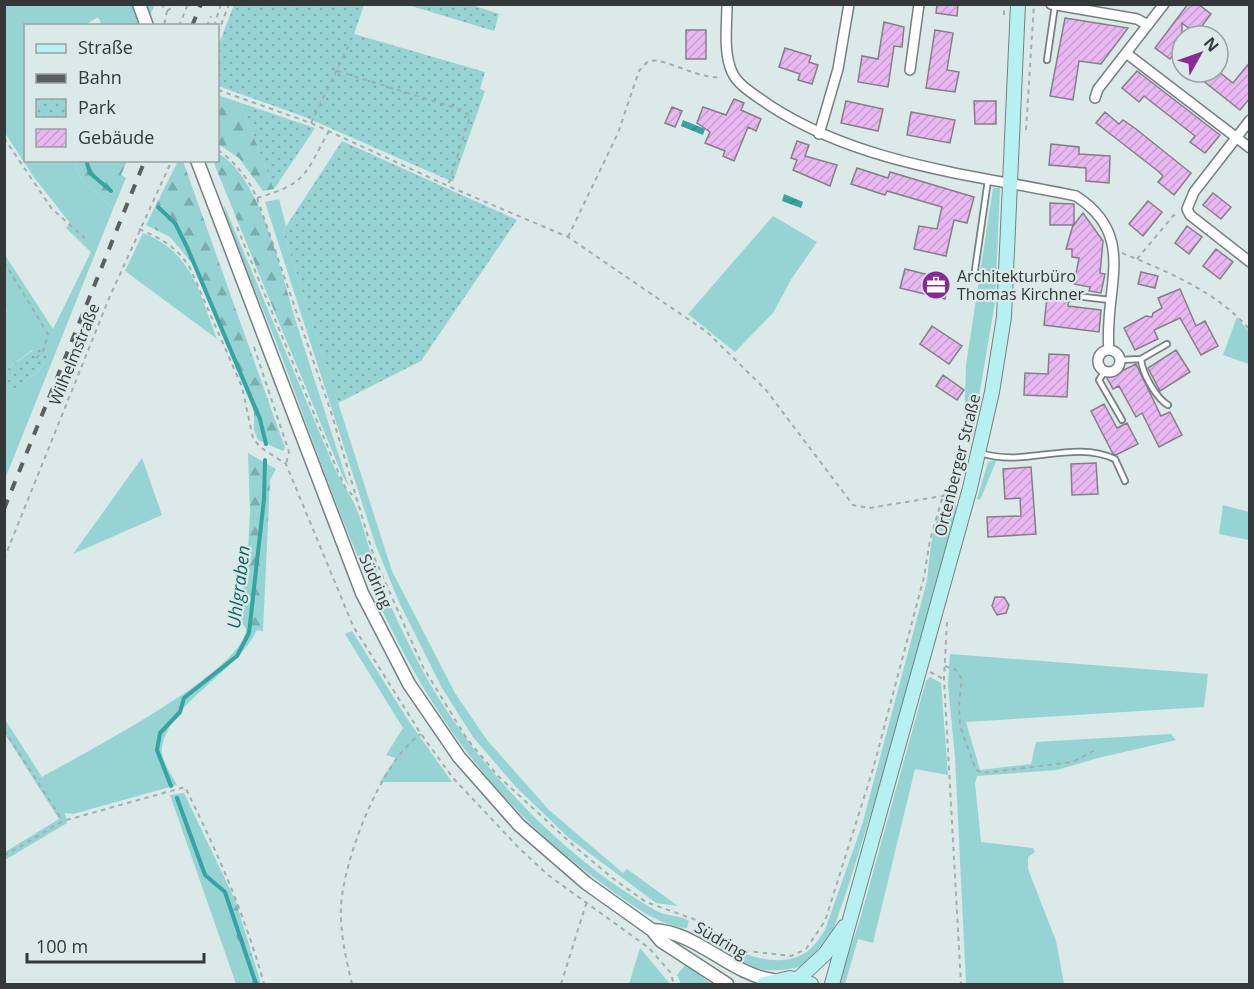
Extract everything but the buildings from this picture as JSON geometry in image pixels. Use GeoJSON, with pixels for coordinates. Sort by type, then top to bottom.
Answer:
{"type":"FeatureCollection","features":[{"type":"Feature","properties":{"kind":"main road","name":"Ortenberger Straße"},"geometry":{"type":"LineString","coordinates":[[832,984],[967,498],[992,392],[1004,317],[1018,4]]}},
{"type":"Feature","properties":{"kind":"main road","name":"Ortenberger Straße"},"geometry":{"type":"LineString","coordinates":[[798,979],[825,954],[849,920]]}},
{"type":"Feature","properties":{"kind":"main road"},"geometry":{"type":"LineString","coordinates":[[769,982],[798,979],[811,984]]}},
{"type":"Feature","properties":{"kind":"street"},"geometry":{"type":"LineString","coordinates":[[139,4],[146,24]]}},
{"type":"Feature","properties":{"kind":"street"},"geometry":{"type":"LineString","coordinates":[[727,4],[727,45],[732,74],[758,97],[819,134],[915,165],[1076,196],[1091,205],[1110,231],[1115,250],[1110,300],[1109,350]]}},
{"type":"Feature","properties":{"kind":"street"},"geometry":{"type":"LineString","coordinates":[[819,134],[838,69],[849,4]]}},
{"type":"Feature","properties":{"kind":"street"},"geometry":{"type":"LineString","coordinates":[[910,70],[919,4]]}},
{"type":"Feature","properties":{"kind":"street"},"geometry":{"type":"LineString","coordinates":[[1095,98],[1098,89],[1164,4]]}},
{"type":"Feature","properties":{"kind":"street"},"geometry":{"type":"LineString","coordinates":[[1053,5],[1137,19],[1148,25]]}},
{"type":"Feature","properties":{"kind":"street"},"geometry":{"type":"LineString","coordinates":[[1126,53],[1250,148]]}},
{"type":"Feature","properties":{"kind":"street"},"geometry":{"type":"LineString","coordinates":[[1250,120],[1194,192],[1187,209],[1190,215],[1250,262]]}},
{"type":"Feature","properties":{"kind":"street","name":"Südring"},"geometry":{"type":"LineString","coordinates":[[198,162],[358,584],[409,684],[459,757],[519,825],[586,883],[652,930],[661,941],[727,984]]}},
{"type":"Feature","properties":{"kind":"street"},"geometry":{"type":"LineString","coordinates":[[1109,350],[1117,352],[1120,360],[1116,370],[1105,371],[1100,367],[1100,356],[1109,350]]}},
{"type":"Feature","properties":{"kind":"street","name":"Südring"},"geometry":{"type":"LineString","coordinates":[[652,930],[668,930],[746,974],[769,982]]}},
{"type":"Feature","properties":{"kind":"lane"},"geometry":{"type":"LineString","coordinates":[[1047,60],[1053,5]]}},
{"type":"Feature","properties":{"kind":"lane"},"geometry":{"type":"LineString","coordinates":[[975,270],[988,180]]}},
{"type":"Feature","properties":{"kind":"lane"},"geometry":{"type":"LineString","coordinates":[[1076,297],[1110,300]]}},
{"type":"Feature","properties":{"kind":"lane"},"geometry":{"type":"LineString","coordinates":[[1120,360],[1141,359],[1167,344]]}},
{"type":"Feature","properties":{"kind":"lane"},"geometry":{"type":"LineString","coordinates":[[1141,359],[1158,396],[1168,405]]}},
{"type":"Feature","properties":{"kind":"lane"},"geometry":{"type":"LineString","coordinates":[[1105,371],[1099,380],[1122,420]]}},
{"type":"Feature","properties":{"kind":"lane"},"geometry":{"type":"LineString","coordinates":[[978,452],[1014,458],[1088,452],[1115,459],[1125,481]]}},
{"type":"Feature","properties":{"kind":"path"},"geometry":{"type":"LineString","coordinates":[[161,4],[167,11]]}},
{"type":"Feature","properties":{"kind":"path"},"geometry":{"type":"LineString","coordinates":[[164,24],[167,11],[176,4]]}},
{"type":"Feature","properties":{"kind":"path"},"geometry":{"type":"LineString","coordinates":[[180,24],[188,4]]}},
{"type":"Feature","properties":{"kind":"path"},"geometry":{"type":"LineString","coordinates":[[215,24],[221,4]]}},
{"type":"Feature","properties":{"kind":"path"},"geometry":{"type":"LineString","coordinates":[[219,30],[229,4]]}},
{"type":"Feature","properties":{"kind":"path"},"geometry":{"type":"LineString","coordinates":[[1004,4],[1004,16]]}},
{"type":"Feature","properties":{"kind":"path"},"geometry":{"type":"LineString","coordinates":[[208,24],[211,16]]}},
{"type":"Feature","properties":{"kind":"path"},"geometry":{"type":"LineString","coordinates":[[311,123],[349,45]]}},
{"type":"Feature","properties":{"kind":"path"},"geometry":{"type":"LineString","coordinates":[[568,237],[618,133],[639,71],[646,64],[658,61],[707,78],[732,74]]}},
{"type":"Feature","properties":{"kind":"path"},"geometry":{"type":"LineString","coordinates":[[336,71],[462,110],[470,116],[471,121],[448,186]]}},
{"type":"Feature","properties":{"kind":"path"},"geometry":{"type":"LineString","coordinates":[[219,90],[311,123],[448,186],[568,237],[652,292],[723,347],[766,390],[853,506],[869,508],[943,496],[967,498]]}},
{"type":"Feature","properties":{"kind":"path"},"geometry":{"type":"LineString","coordinates":[[257,198],[288,189],[300,182],[329,131]]}},
{"type":"Feature","properties":{"kind":"path"},"geometry":{"type":"LineString","coordinates":[[4,138],[52,209],[85,238]]}},
{"type":"Feature","properties":{"kind":"path"},"geometry":{"type":"LineString","coordinates":[[219,151],[237,165],[249,180],[257,198],[331,412],[374,557],[423,667],[467,738],[498,776],[574,846],[646,902],[699,921],[730,944],[746,951],[775,957],[791,956],[806,949],[825,921],[873,769],[924,577],[932,529],[943,496],[963,476]]}},
{"type":"Feature","properties":{"kind":"path","name":"Wilhelmstraße"},"geometry":{"type":"LineString","coordinates":[[4,559],[110,296],[170,162]]}},
{"type":"Feature","properties":{"kind":"path"},"geometry":{"type":"LineString","coordinates":[[1137,259],[1173,216],[1187,209]]}},
{"type":"Feature","properties":{"kind":"path"},"geometry":{"type":"LineString","coordinates":[[235,224],[336,468],[345,487],[357,500]]}},
{"type":"Feature","properties":{"kind":"path"},"geometry":{"type":"LineString","coordinates":[[1115,250],[1207,295],[1232,311],[1250,330]]}},
{"type":"Feature","properties":{"kind":"path"},"geometry":{"type":"LineString","coordinates":[[4,262],[48,334],[43,352],[33,362]]}},
{"type":"Feature","properties":{"kind":"path"},"geometry":{"type":"LineString","coordinates":[[253,342],[289,452],[286,465]]}},
{"type":"Feature","properties":{"kind":"path"},"geometry":{"type":"LineString","coordinates":[[961,984],[945,666],[956,670],[962,679],[959,704],[960,726],[976,771],[983,773],[1073,762],[1095,750]]}},
{"type":"Feature","properties":{"kind":"path"},"geometry":{"type":"LineString","coordinates":[[4,730],[63,821]]}},
{"type":"Feature","properties":{"kind":"path"},"geometry":{"type":"LineString","coordinates":[[352,984],[342,936],[341,905],[351,854],[381,785],[408,744],[421,734]]}},
{"type":"Feature","properties":{"kind":"path"},"geometry":{"type":"LineString","coordinates":[[4,856],[63,821],[185,787],[231,885],[249,931],[264,984]]}},
{"type":"Feature","properties":{"kind":"path"},"geometry":{"type":"LineString","coordinates":[[561,984],[586,904]]}},
{"type":"Feature","properties":{"kind":"path"},"geometry":{"type":"LineString","coordinates":[[670,972],[674,984]]}},
{"type":"Feature","properties":{"kind":"green space"},"geometry":{"type":"Polygon","coordinates":[[[5,5],[155,5],[146,24],[102,24],[98,17],[87,24],[24,24],[24,162],[73,162],[82,180],[113,209],[5,479],[5,395],[41,369],[48,354],[32,350],[5,371],[4,312],[7,311],[4,307],[5,255],[53,329],[91,252],[66,228],[70,223],[33,176],[5,133],[5,5]]]}},
{"type":"Feature","properties":{"kind":"green space"},"geometry":{"type":"Polygon","coordinates":[[[234,5],[364,5],[354,34],[485,72],[480,89],[485,91],[453,182],[305,117],[219,86],[219,43],[234,5]]]}},
{"type":"Feature","properties":{"kind":"green space"},"geometry":{"type":"Polygon","coordinates":[[[408,5],[472,5],[499,14],[494,31],[408,5]]]}},
{"type":"Feature","properties":{"kind":"green space"},"geometry":{"type":"Polygon","coordinates":[[[219,95],[241,103],[274,189],[263,191],[239,158],[219,145],[219,95]]]}},
{"type":"Feature","properties":{"kind":"green space"},"geometry":{"type":"Polygon","coordinates":[[[241,103],[315,128],[274,189],[241,103]]]}},
{"type":"Feature","properties":{"kind":"green space"},"geometry":{"type":"Polygon","coordinates":[[[342,141],[517,220],[421,361],[338,403],[283,231],[342,141]]]}},
{"type":"Feature","properties":{"kind":"green space"},"geometry":{"type":"Polygon","coordinates":[[[219,154],[233,166],[247,184],[268,231],[297,325],[282,330],[213,162],[219,162],[219,154]]]}},
{"type":"Feature","properties":{"kind":"green space"},"geometry":{"type":"Polygon","coordinates":[[[73,162],[127,162],[121,175],[126,178],[113,209],[82,180],[73,162]]]}},
{"type":"Feature","properties":{"kind":"green space"},"geometry":{"type":"Polygon","coordinates":[[[178,162],[183,162],[285,448],[283,451],[258,440],[254,430],[254,412],[192,263],[170,237],[146,225],[178,162]]]}},
{"type":"Feature","properties":{"kind":"green space"},"geometry":{"type":"Polygon","coordinates":[[[993,188],[1000,188],[995,302],[972,438],[964,429],[966,365],[993,188]]]}},
{"type":"Feature","properties":{"kind":"green space"},"geometry":{"type":"Polygon","coordinates":[[[279,199],[286,226],[283,231],[392,571],[455,693],[487,740],[549,810],[623,873],[627,869],[678,906],[656,903],[569,838],[516,787],[473,737],[442,688],[399,602],[376,546],[265,202],[279,199]]]}},
{"type":"Feature","properties":{"kind":"green space"},"geometry":{"type":"Polygon","coordinates":[[[224,205],[334,467],[357,510],[391,606],[418,662],[446,709],[496,776],[556,837],[588,865],[621,889],[659,912],[689,921],[687,928],[651,917],[627,902],[531,825],[478,766],[432,702],[394,635],[361,564],[238,247],[224,205]]]}},
{"type":"Feature","properties":{"kind":"green space"},"geometry":{"type":"Polygon","coordinates":[[[773,216],[817,242],[792,278],[773,313],[735,352],[688,314],[773,216]]]}},
{"type":"Feature","properties":{"kind":"green space"},"geometry":{"type":"Polygon","coordinates":[[[143,233],[160,241],[184,263],[199,290],[217,339],[125,271],[143,233]]]}},
{"type":"Feature","properties":{"kind":"green space"},"geometry":{"type":"Polygon","coordinates":[[[1237,317],[1249,332],[1249,364],[1223,355],[1237,317]]]}},
{"type":"Feature","properties":{"kind":"green space"},"geometry":{"type":"Polygon","coordinates":[[[297,325],[349,487],[282,330],[297,325]]]}},
{"type":"Feature","properties":{"kind":"green space"},"geometry":{"type":"Polygon","coordinates":[[[40,345],[48,354],[41,369],[5,395],[5,371],[40,345]]]}},
{"type":"Feature","properties":{"kind":"green space"},"geometry":{"type":"Polygon","coordinates":[[[248,453],[276,469],[270,480],[263,631],[246,629],[238,616],[247,567],[250,512],[248,453]]]}},
{"type":"Feature","properties":{"kind":"green space"},"geometry":{"type":"Polygon","coordinates":[[[142,458],[162,515],[73,554],[142,458]]]}},
{"type":"Feature","properties":{"kind":"green space"},"geometry":{"type":"Polygon","coordinates":[[[997,459],[980,500],[977,499],[988,462],[997,459]]]}},
{"type":"Feature","properties":{"kind":"green space"},"geometry":{"type":"Polygon","coordinates":[[[946,502],[956,505],[956,510],[891,749],[834,928],[806,965],[791,969],[763,970],[739,963],[703,939],[703,933],[710,932],[729,946],[754,957],[780,960],[807,952],[816,944],[825,930],[862,825],[927,581],[934,529],[946,502]]]}},
{"type":"Feature","properties":{"kind":"green space"},"geometry":{"type":"Polygon","coordinates":[[[1223,505],[1249,512],[1249,540],[1219,534],[1223,505]]]}},
{"type":"Feature","properties":{"kind":"green space"},"geometry":{"type":"Polygon","coordinates":[[[246,629],[257,630],[248,645],[190,701],[168,731],[162,752],[177,785],[73,814],[65,813],[67,823],[5,860],[5,852],[59,819],[5,734],[4,718],[42,777],[123,732],[191,688],[219,667],[239,647],[246,629]]]}},
{"type":"Feature","properties":{"kind":"green space"},"geometry":{"type":"Polygon","coordinates":[[[352,631],[408,720],[452,782],[380,782],[396,758],[386,755],[403,728],[345,634],[352,631]]]}},
{"type":"Feature","properties":{"kind":"green space"},"geometry":{"type":"Polygon","coordinates":[[[950,654],[1208,674],[1204,707],[966,722],[980,770],[1031,764],[1036,742],[1171,734],[1176,740],[1057,770],[977,776],[975,783],[981,842],[1033,848],[1035,852],[1028,857],[1028,869],[1056,941],[1064,984],[966,984],[955,757],[948,685],[950,654]]]}},
{"type":"Feature","properties":{"kind":"green space"},"geometry":{"type":"Polygon","coordinates":[[[930,677],[941,683],[948,775],[915,769],[873,943],[858,939],[845,984],[838,984],[859,923],[926,681],[930,677]]]}},
{"type":"Feature","properties":{"kind":"green space"},"geometry":{"type":"Polygon","coordinates":[[[184,793],[236,902],[227,905],[252,984],[236,984],[170,795],[184,793]]]}},
{"type":"Feature","properties":{"kind":"green space"},"geometry":{"type":"Polygon","coordinates":[[[236,902],[261,984],[252,984],[226,905],[236,902]]]}},
{"type":"Feature","properties":{"kind":"green space"},"geometry":{"type":"Polygon","coordinates":[[[640,948],[670,984],[629,984],[640,948]]]}},
{"type":"Feature","properties":{"kind":"green space"},"geometry":{"type":"Polygon","coordinates":[[[686,964],[711,984],[681,984],[677,975],[686,964]]]}},
{"type":"Feature","properties":{"kind":"water"},"geometry":{"type":"Polygon","coordinates":[[[683,120],[705,129],[703,135],[681,126],[683,120]]]}},
{"type":"Feature","properties":{"kind":"water"},"geometry":{"type":"Polygon","coordinates":[[[784,194],[803,202],[801,208],[782,201],[784,194]]]}},
{"type":"Feature","properties":{"kind":"waterway","name":"Uhlgraben"},"geometry":{"type":"LineString","coordinates":[[87,162],[90,173],[111,191]]}},
{"type":"Feature","properties":{"kind":"waterway","name":"Uhlgraben"},"geometry":{"type":"LineString","coordinates":[[158,207],[175,223],[187,247],[260,419],[266,444]]}},
{"type":"Feature","properties":{"kind":"waterway","name":"Uhlgraben"},"geometry":{"type":"LineString","coordinates":[[171,786],[157,750],[160,733],[180,712],[184,698],[237,656],[249,633],[264,499],[265,460]]}},
{"type":"Feature","properties":{"kind":"waterway","name":"Uhlgraben"},"geometry":{"type":"LineString","coordinates":[[177,798],[205,875],[225,892],[256,984]]}},
{"type":"Feature","properties":{"kind":"railway"},"geometry":{"type":"LineString","coordinates":[[193,24],[201,4]]}},
{"type":"Feature","properties":{"kind":"railway"},"geometry":{"type":"LineString","coordinates":[[4,509],[144,162]]}},
{"type":"Feature","properties":{"kind":"place","name":"Architekturbüro Thomas Kirchner"},"geometry":{"type":"Point","coordinates":[936,285]}}]}
